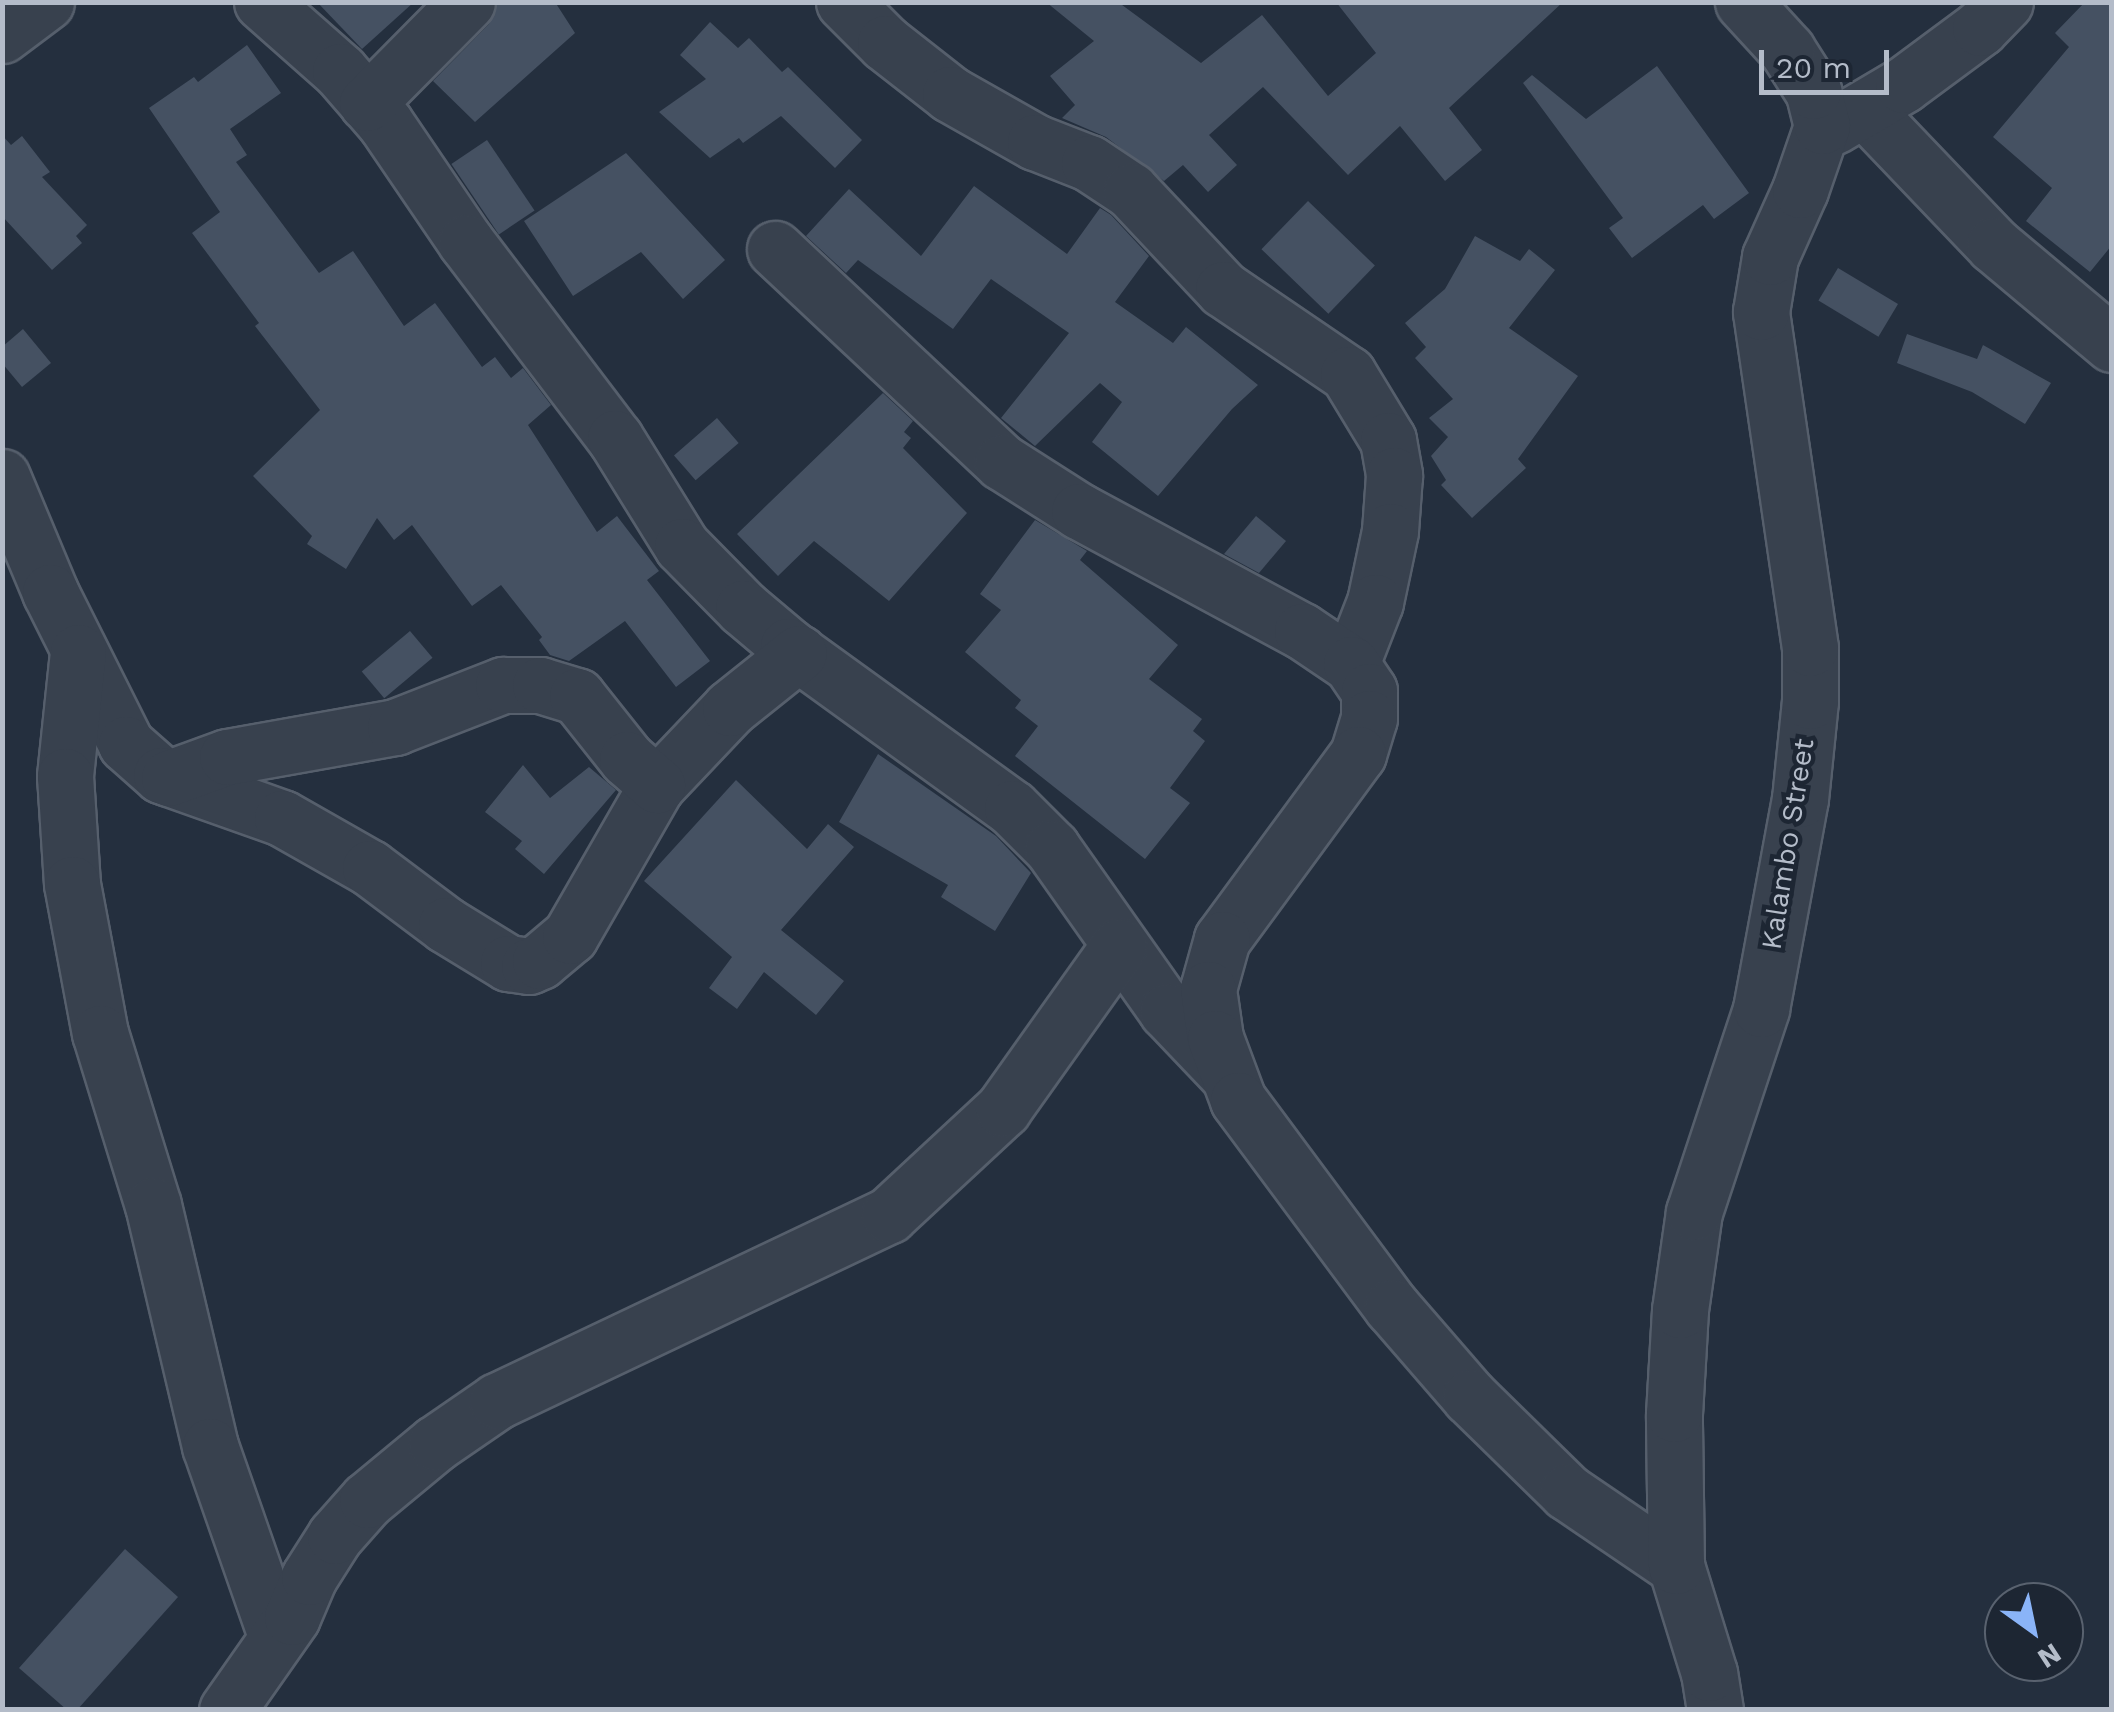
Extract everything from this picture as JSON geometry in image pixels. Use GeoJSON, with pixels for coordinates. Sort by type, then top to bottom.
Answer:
{"type":"FeatureCollection","features":[{"type":"Feature","properties":{"kind":"street"},"geometry":{"type":"LineString","coordinates":[[2,36],[46,2]]}},
{"type":"Feature","properties":{"kind":"street"},"geometry":{"type":"LineString","coordinates":[[262,2],[340,71],[367,102],[615,438],[682,546],[743,608],[799,653],[1012,808],[1052,848],[1166,1011],[1230,1078]]}},
{"type":"Feature","properties":{"kind":"street"},"geometry":{"type":"LineString","coordinates":[[367,102],[467,2]]}},
{"type":"Feature","properties":{"kind":"street"},"geometry":{"type":"LineString","coordinates":[[844,2],[885,43],[950,94],[1035,142],[1089,164],[1131,191],[1223,289],[1348,374],[1388,440],[1394,475],[1390,531],[1375,602],[1351,664]]}},
{"type":"Feature","properties":{"kind":"street"},"geometry":{"type":"LineString","coordinates":[[1743,2],[1787,50],[1820,108],[1843,122],[2112,344]]}},
{"type":"Feature","properties":{"kind":"street"},"geometry":{"type":"LineString","coordinates":[[1843,122],[1980,28],[2005,2]]}},
{"type":"Feature","properties":{"kind":"street","name":"Kalambo Street"},"geometry":{"type":"LineString","coordinates":[[1714,1710],[1709,1673],[1676,1566],[1674,1414],[1680,1310],[1694,1212],[1761,1009],[1800,800],[1808,720],[1810,648],[1804,586],[1761,312],[1770,257],[1843,122]]}},
{"type":"Feature","properties":{"kind":"street"},"geometry":{"type":"LineString","coordinates":[[774,249],[1002,462],[1079,511],[1302,631],[1351,664],[1369,691],[1369,718],[1358,754],[1222,939],[1208,989],[1215,1038],[1238,1100],[1392,1307],[1470,1397],[1567,1492],[1676,1566]]}},
{"type":"Feature","properties":{"kind":"street"},"geometry":{"type":"LineString","coordinates":[[2,477],[78,652],[118,719],[126,744],[169,778],[282,818],[370,868],[487,952],[529,966],[570,936],[657,785],[730,708],[799,653]]}},
{"type":"Feature","properties":{"kind":"street"},"geometry":{"type":"LineString","coordinates":[[78,652],[65,776],[72,884],[100,1033],[153,1205],[210,1446],[277,1638]]}},
{"type":"Feature","properties":{"kind":"street"},"geometry":{"type":"LineString","coordinates":[[169,778],[227,757],[395,727],[502,685],[540,684],[577,696],[627,759],[657,785]]}},
{"type":"Feature","properties":{"kind":"street"},"geometry":{"type":"LineString","coordinates":[[227,1710],[277,1638],[335,1536],[367,1500],[436,1443],[498,1401],[889,1215],[1003,1109],[1119,946]]}},
{"type":"Feature","properties":{"kind":"building"},"geometry":{"type":"Polygon","coordinates":[[[317,2],[414,2],[362,49],[317,2]]]}},
{"type":"Feature","properties":{"kind":"building"},"geometry":{"type":"Polygon","coordinates":[[[497,2],[555,2],[575,33],[475,122],[433,81],[489,24],[497,2]]]}},
{"type":"Feature","properties":{"kind":"building"},"geometry":{"type":"Polygon","coordinates":[[[1046,2],[1118,2],[1201,63],[1262,15],[1328,96],[1376,53],[1336,2],[1563,2],[1449,108],[1482,150],[1445,181],[1400,126],[1348,175],[1263,87],[1209,135],[1237,165],[1208,192],[1183,165],[1164,181],[1106,137],[1062,118],[1075,105],[1050,76],[1094,41],[1046,2]]]}},
{"type":"Feature","properties":{"kind":"building"},"geometry":{"type":"Polygon","coordinates":[[[2085,2],[2112,2],[2112,245],[2090,272],[2026,221],[2052,188],[1993,137],[2069,47],[2055,33],[2085,2]]]}},
{"type":"Feature","properties":{"kind":"building"},"geometry":{"type":"Polygon","coordinates":[[[710,22],[738,48],[749,38],[782,72],[788,67],[862,140],[835,168],[781,116],[743,143],[739,138],[710,158],[659,112],[706,79],[680,55],[710,22]]]}},
{"type":"Feature","properties":{"kind":"building"},"geometry":{"type":"Polygon","coordinates":[[[247,45],[281,93],[230,129],[247,155],[236,162],[319,273],[353,251],[404,326],[435,303],[482,367],[495,357],[511,378],[523,368],[551,405],[528,425],[597,532],[617,516],[659,571],[647,580],[710,661],[676,687],[625,621],[569,661],[550,655],[539,640],[542,637],[501,585],[472,606],[412,525],[394,540],[377,518],[346,569],[307,544],[312,536],[253,476],[320,410],[255,326],[259,323],[192,233],[220,212],[149,108],[194,77],[198,82],[247,45]]]}},
{"type":"Feature","properties":{"kind":"building"},"geometry":{"type":"Polygon","coordinates":[[[1657,66],[1749,193],[1714,219],[1703,205],[1632,258],[1609,228],[1623,218],[1523,83],[1532,75],[1586,119],[1657,66]]]}},
{"type":"Feature","properties":{"kind":"building"},"geometry":{"type":"Polygon","coordinates":[[[2,135],[11,145],[22,136],[50,172],[42,177],[87,225],[76,236],[82,243],[52,270],[2,216],[2,135]]]}},
{"type":"Feature","properties":{"kind":"building"},"geometry":{"type":"Polygon","coordinates":[[[487,140],[535,210],[499,235],[451,164],[487,140]]]}},
{"type":"Feature","properties":{"kind":"building"},"geometry":{"type":"Polygon","coordinates":[[[626,153],[725,260],[683,299],[641,252],[573,296],[524,221],[626,153]]]}},
{"type":"Feature","properties":{"kind":"building"},"geometry":{"type":"Polygon","coordinates":[[[974,186],[1067,254],[1100,208],[1111,215],[1149,256],[1115,302],[1173,343],[1186,327],[1258,385],[1232,409],[1158,496],[1092,442],[1122,402],[1100,383],[1035,446],[1001,418],[1069,333],[991,279],[953,329],[858,260],[846,273],[806,236],[849,189],[921,256],[974,186]]]}},
{"type":"Feature","properties":{"kind":"building"},"geometry":{"type":"Polygon","coordinates":[[[1308,201],[1375,266],[1328,314],[1261,249],[1308,201]]]}},
{"type":"Feature","properties":{"kind":"building"},"geometry":{"type":"Polygon","coordinates":[[[1475,236],[1520,261],[1529,249],[1555,270],[1509,328],[1578,376],[1518,459],[1526,468],[1472,518],[1441,485],[1446,480],[1431,456],[1448,437],[1429,418],[1453,399],[1415,358],[1426,347],[1405,323],[1445,289],[1475,236]]]}},
{"type":"Feature","properties":{"kind":"building"},"geometry":{"type":"Polygon","coordinates":[[[1838,268],[1898,304],[1878,337],[1818,301],[1838,268]]]}},
{"type":"Feature","properties":{"kind":"building"},"geometry":{"type":"Polygon","coordinates":[[[23,329],[51,363],[22,387],[2,363],[2,347],[23,329]]]}},
{"type":"Feature","properties":{"kind":"building"},"geometry":{"type":"Polygon","coordinates":[[[1907,334],[1977,359],[1983,345],[2051,383],[2025,424],[1972,392],[1897,363],[1907,334]]]}},
{"type":"Feature","properties":{"kind":"building"},"geometry":{"type":"Polygon","coordinates":[[[883,393],[913,421],[904,432],[911,438],[903,448],[967,513],[889,601],[814,541],[778,576],[737,534],[883,393]]]}},
{"type":"Feature","properties":{"kind":"building"},"geometry":{"type":"Polygon","coordinates":[[[717,418],[739,443],[696,480],[674,455],[717,418]]]}},
{"type":"Feature","properties":{"kind":"building"},"geometry":{"type":"Polygon","coordinates":[[[1256,516],[1286,541],[1259,573],[1224,554],[1256,516]]]}},
{"type":"Feature","properties":{"kind":"building"},"geometry":{"type":"Polygon","coordinates":[[[1035,520],[1087,551],[1080,560],[1178,645],[1149,679],[1202,719],[1193,731],[1205,741],[1170,788],[1190,803],[1145,859],[1015,756],[1038,726],[1015,708],[1021,700],[965,652],[1001,610],[980,594],[1035,520]]]}},
{"type":"Feature","properties":{"kind":"building"},"geometry":{"type":"Polygon","coordinates":[[[410,631],[432,658],[384,698],[362,671],[410,631]]]}},
{"type":"Feature","properties":{"kind":"building"},"geometry":{"type":"Polygon","coordinates":[[[878,754],[996,836],[1031,873],[995,931],[941,897],[948,885],[839,822],[878,754]]]}},
{"type":"Feature","properties":{"kind":"building"},"geometry":{"type":"Polygon","coordinates":[[[523,765],[550,798],[589,767],[616,790],[544,874],[515,849],[522,841],[485,812],[523,765]]]}},
{"type":"Feature","properties":{"kind":"building"},"geometry":{"type":"Polygon","coordinates":[[[736,780],[807,849],[828,824],[854,847],[781,930],[844,981],[816,1015],[764,972],[737,1009],[709,988],[732,957],[644,881],[736,780]]]}},
{"type":"Feature","properties":{"kind":"building"},"geometry":{"type":"Polygon","coordinates":[[[125,1549],[178,1597],[77,1710],[67,1710],[19,1668],[125,1549]]]}}]}
